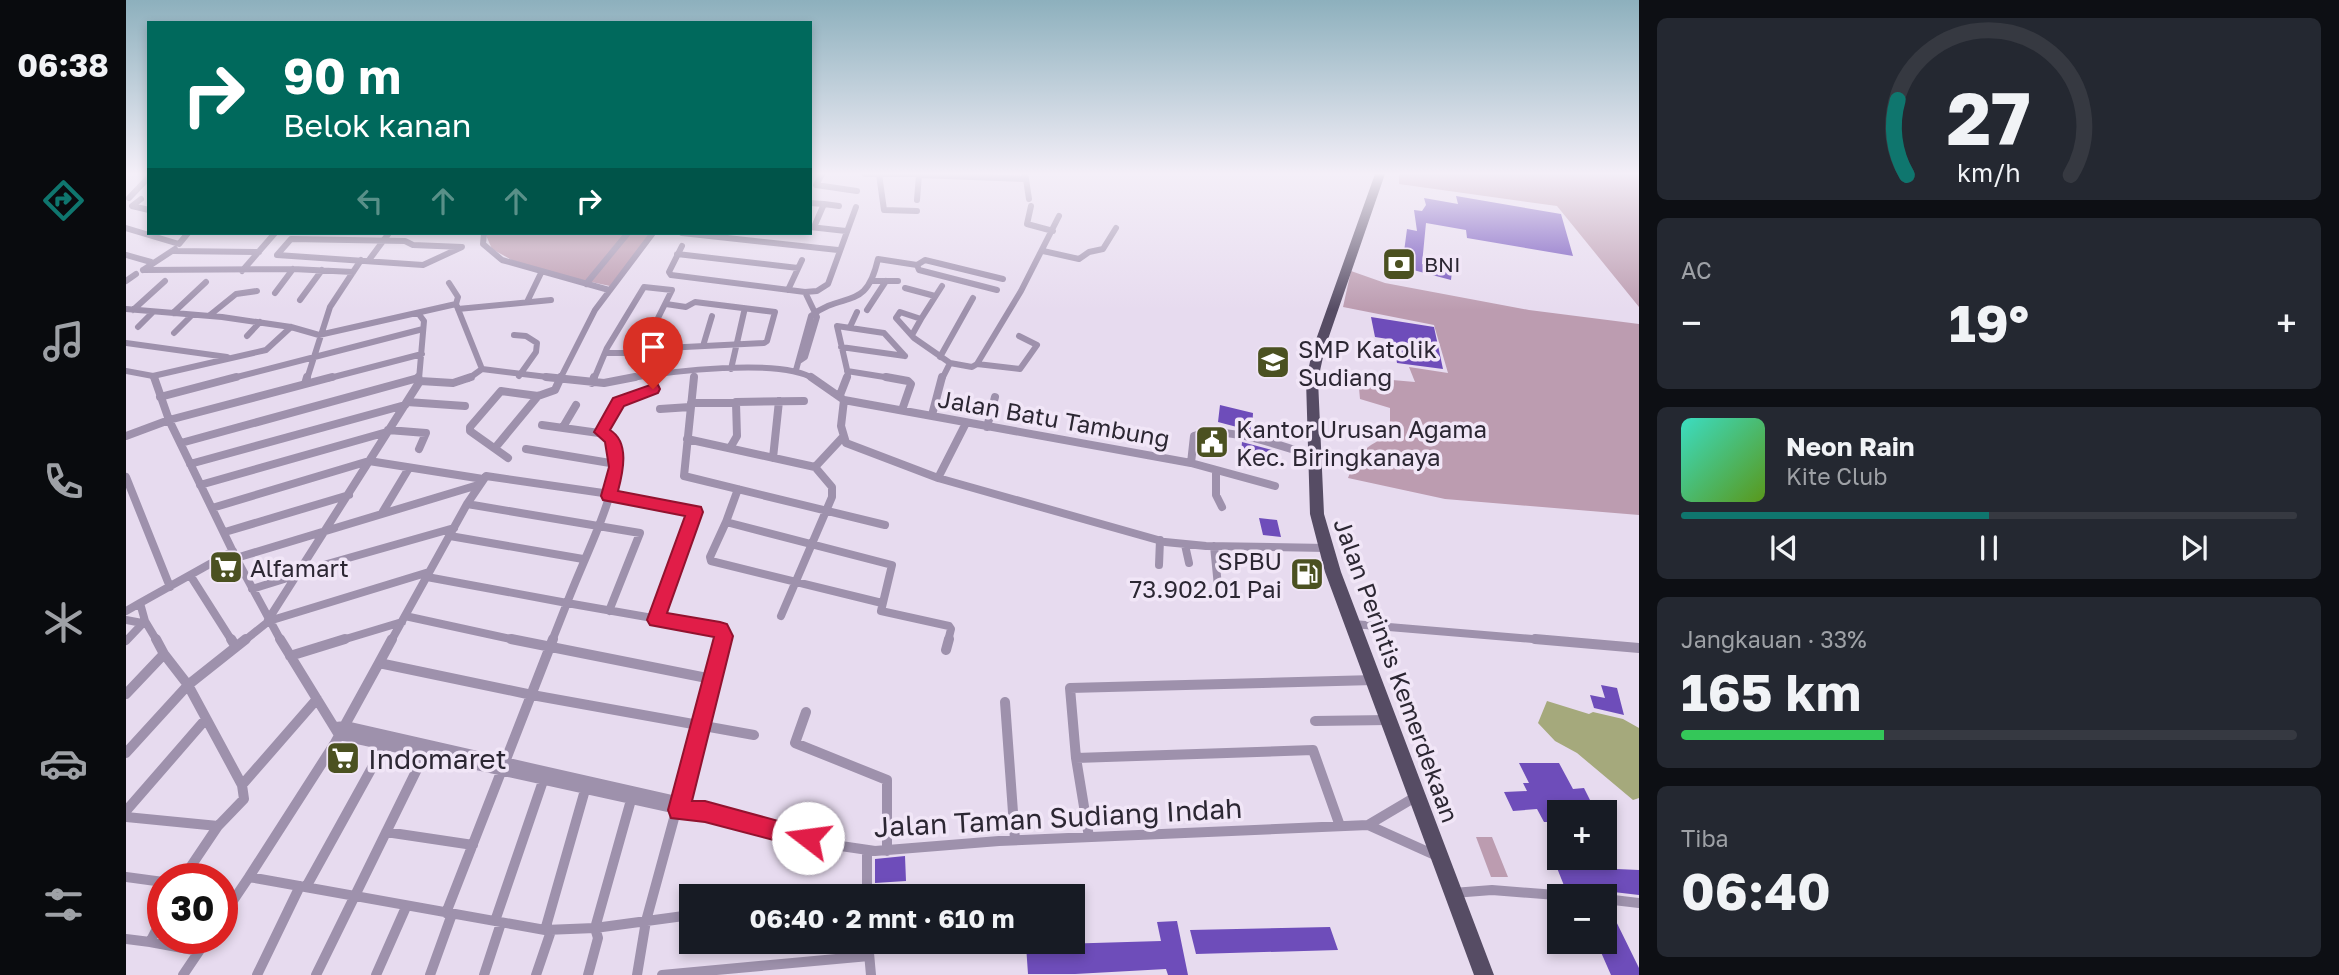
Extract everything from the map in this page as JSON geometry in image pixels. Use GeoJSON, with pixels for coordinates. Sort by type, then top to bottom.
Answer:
{"type":"FeatureCollection","features":[{"type":"Feature","properties":{"kind":"highway","name":"Jalan Perintis Kemerdekaan"},"geometry":{"type":"LineString","coordinates":[[1364,220],[1316,359],[1312,380],[1317,514],[1353,624],[1483,975]]}},
{"type":"Feature","properties":{"kind":"street"},"geometry":{"type":"LineString","coordinates":[[682,246],[669,272],[671,275],[804,292],[821,289],[828,284],[851,220]]}},
{"type":"Feature","properties":{"kind":"street"},"geometry":{"type":"LineString","coordinates":[[1028,220],[1027,224],[1053,231]]}},
{"type":"Feature","properties":{"kind":"street"},"geometry":{"type":"LineString","coordinates":[[976,364],[1043,251],[1058,220]]}},
{"type":"Feature","properties":{"kind":"street"},"geometry":{"type":"LineString","coordinates":[[812,227],[846,231]]}},
{"type":"Feature","properties":{"kind":"street"},"geometry":{"type":"LineString","coordinates":[[126,228],[147,232]]}},
{"type":"Feature","properties":{"kind":"street"},"geometry":{"type":"LineString","coordinates":[[1043,251],[1079,259],[1089,252],[1103,249],[1116,228]]}},
{"type":"Feature","properties":{"kind":"street"},"geometry":{"type":"LineString","coordinates":[[160,235],[179,244]]}},
{"type":"Feature","properties":{"kind":"street"},"geometry":{"type":"LineString","coordinates":[[186,235],[174,251],[143,270],[293,269],[353,272]]}},
{"type":"Feature","properties":{"kind":"street"},"geometry":{"type":"LineString","coordinates":[[242,271],[273,235]]}},
{"type":"Feature","properties":{"kind":"street"},"geometry":{"type":"LineString","coordinates":[[305,384],[319,335],[332,303],[353,272],[387,235]]}},
{"type":"Feature","properties":{"kind":"street"},"geometry":{"type":"LineString","coordinates":[[484,235],[483,243],[494,250],[498,258],[541,273],[609,290]]}},
{"type":"Feature","properties":{"kind":"street"},"geometry":{"type":"LineString","coordinates":[[586,284],[626,235]]}},
{"type":"Feature","properties":{"kind":"street"},"geometry":{"type":"LineString","coordinates":[[508,458],[470,431],[470,427],[501,391],[538,396],[555,390],[587,323],[652,235]]}},
{"type":"Feature","properties":{"kind":"street"},"geometry":{"type":"LineString","coordinates":[[700,235],[838,250]]}},
{"type":"Feature","properties":{"kind":"street"},"geometry":{"type":"LineString","coordinates":[[291,239],[382,241],[462,247],[426,265],[365,260],[277,254],[291,239]]}},
{"type":"Feature","properties":{"kind":"street"},"geometry":{"type":"LineString","coordinates":[[174,251],[259,252]]}},
{"type":"Feature","properties":{"kind":"street"},"geometry":{"type":"LineString","coordinates":[[677,254],[799,268]]}},
{"type":"Feature","properties":{"kind":"street"},"geometry":{"type":"LineString","coordinates":[[127,256],[151,262]]}},
{"type":"Feature","properties":{"kind":"street"},"geometry":{"type":"LineString","coordinates":[[873,281],[878,259],[917,265],[925,260],[1003,279]]}},
{"type":"Feature","properties":{"kind":"street"},"geometry":{"type":"LineString","coordinates":[[788,290],[802,260]]}},
{"type":"Feature","properties":{"kind":"street"},"geometry":{"type":"LineString","coordinates":[[917,265],[919,270],[997,290]]}},
{"type":"Feature","properties":{"kind":"street"},"geometry":{"type":"LineString","coordinates":[[275,293],[293,269]]}},
{"type":"Feature","properties":{"kind":"street"},"geometry":{"type":"LineString","coordinates":[[300,300],[322,270]]}},
{"type":"Feature","properties":{"kind":"street"},"geometry":{"type":"LineString","coordinates":[[527,302],[541,273]]}},
{"type":"Feature","properties":{"kind":"street"},"geometry":{"type":"LineString","coordinates":[[126,281],[136,274]]}},
{"type":"Feature","properties":{"kind":"street"},"geometry":{"type":"LineString","coordinates":[[129,310],[164,281]]}},
{"type":"Feature","properties":{"kind":"street"},"geometry":{"type":"LineString","coordinates":[[815,312],[844,302],[873,281],[898,281]]}},
{"type":"Feature","properties":{"kind":"street"},"geometry":{"type":"LineString","coordinates":[[867,310],[886,281]]}},
{"type":"Feature","properties":{"kind":"street"},"geometry":{"type":"LineString","coordinates":[[173,313],[206,282]]}},
{"type":"Feature","properties":{"kind":"street"},"geometry":{"type":"LineString","coordinates":[[449,283],[458,297],[457,307],[482,369]]}},
{"type":"Feature","properties":{"kind":"street"},"geometry":{"type":"LineString","coordinates":[[912,335],[942,286]]}},
{"type":"Feature","properties":{"kind":"street"},"geometry":{"type":"LineString","coordinates":[[592,383],[605,353],[644,287],[673,291],[641,352]]}},
{"type":"Feature","properties":{"kind":"street"},"geometry":{"type":"LineString","coordinates":[[905,288],[935,296]]}},
{"type":"Feature","properties":{"kind":"street"},"geometry":{"type":"LineString","coordinates":[[209,315],[236,294],[257,291]]}},
{"type":"Feature","properties":{"kind":"street"},"geometry":{"type":"LineString","coordinates":[[482,369],[519,376],[592,383],[629,380],[666,372],[796,370],[799,361],[805,357],[817,317],[804,292]]}},
{"type":"Feature","properties":{"kind":"street"},"geometry":{"type":"LineString","coordinates":[[940,357],[973,298]]}},
{"type":"Feature","properties":{"kind":"street"},"geometry":{"type":"LineString","coordinates":[[129,310],[209,315],[291,327],[319,335],[457,307],[551,300]]}},
{"type":"Feature","properties":{"kind":"street"},"geometry":{"type":"LineString","coordinates":[[665,348],[766,342],[775,312],[695,302],[686,307],[666,304]]}},
{"type":"Feature","properties":{"kind":"street"},"geometry":{"type":"LineString","coordinates":[[921,319],[903,311],[896,317],[912,335],[950,363],[1020,369],[1037,345],[1019,336]]}},
{"type":"Feature","properties":{"kind":"street"},"geometry":{"type":"LineString","coordinates":[[138,327],[153,312]]}},
{"type":"Feature","properties":{"kind":"street"},"geometry":{"type":"LineString","coordinates":[[731,369],[734,346],[744,312]]}},
{"type":"Feature","properties":{"kind":"street"},"geometry":{"type":"LineString","coordinates":[[850,327],[857,312]]}},
{"type":"Feature","properties":{"kind":"street"},"geometry":{"type":"LineString","coordinates":[[126,753],[188,685],[269,621],[419,380],[424,321],[418,313]]}},
{"type":"Feature","properties":{"kind":"street"},"geometry":{"type":"LineString","coordinates":[[174,333],[191,315]]}},
{"type":"Feature","properties":{"kind":"street"},"geometry":{"type":"LineString","coordinates":[[703,346],[712,316]]}},
{"type":"Feature","properties":{"kind":"street"},"geometry":{"type":"LineString","coordinates":[[247,336],[260,322]]}},
{"type":"Feature","properties":{"kind":"street"},"geometry":{"type":"LineString","coordinates":[[126,372],[153,376],[268,349],[291,327]]}},
{"type":"Feature","properties":{"kind":"street"},"geometry":{"type":"LineString","coordinates":[[815,467],[842,438],[842,397],[848,371],[841,347],[836,327],[884,333],[905,356],[841,347]]}},
{"type":"Feature","properties":{"kind":"street"},"geometry":{"type":"LineString","coordinates":[[160,397],[423,329]]}},
{"type":"Feature","properties":{"kind":"street"},"geometry":{"type":"LineString","coordinates":[[514,335],[526,336],[537,343],[536,352],[519,376]]}},
{"type":"Feature","properties":{"kind":"street"},"geometry":{"type":"LineString","coordinates":[[126,342],[230,358]]}},
{"type":"Feature","properties":{"kind":"street"},"geometry":{"type":"LineString","coordinates":[[191,367],[204,353]]}},
{"type":"Feature","properties":{"kind":"street"},"geometry":{"type":"LineString","coordinates":[[605,353],[655,354]]}},
{"type":"Feature","properties":{"kind":"street"},"geometry":{"type":"LineString","coordinates":[[126,436],[169,420],[422,354]]}},
{"type":"Feature","properties":{"kind":"street"},"geometry":{"type":"LineString","coordinates":[[932,415],[942,378],[950,363]]}},
{"type":"Feature","properties":{"kind":"street"},"geometry":{"type":"LineString","coordinates":[[181,443],[419,380],[461,384],[482,369]]}},
{"type":"Feature","properties":{"kind":"street","name":"Jalan Batu Tambung"},"geometry":{"type":"LineString","coordinates":[[796,370],[842,397],[987,427],[1191,463],[1194,436],[1203,432],[1256,440],[1314,456]]}},
{"type":"Feature","properties":{"kind":"street"},"geometry":{"type":"LineString","coordinates":[[848,371],[908,381],[911,384],[902,410]]}},
{"type":"Feature","properties":{"kind":"street"},"geometry":{"type":"LineString","coordinates":[[153,376],[169,420],[252,589],[290,656],[340,730],[384,746],[424,755],[502,766],[543,781],[631,800],[683,807]]}},
{"type":"Feature","properties":{"kind":"street"},"geometry":{"type":"LineString","coordinates":[[694,376],[684,476],[885,525]]}},
{"type":"Feature","properties":{"kind":"street"},"geometry":{"type":"LineString","coordinates":[[601,432],[619,402],[656,388]]}},
{"type":"Feature","properties":{"kind":"street"},"geometry":{"type":"LineString","coordinates":[[495,448],[538,396]]}},
{"type":"Feature","properties":{"kind":"street"},"geometry":{"type":"LineString","coordinates":[[987,427],[995,397]]}},
{"type":"Feature","properties":{"kind":"street"},"geometry":{"type":"LineString","coordinates":[[773,458],[779,401]]}},
{"type":"Feature","properties":{"kind":"street"},"geometry":{"type":"LineString","coordinates":[[660,409],[736,402],[804,401]]}},
{"type":"Feature","properties":{"kind":"street"},"geometry":{"type":"LineString","coordinates":[[730,448],[737,436],[736,402]]}},
{"type":"Feature","properties":{"kind":"street"},"geometry":{"type":"LineString","coordinates":[[190,464],[406,403],[466,406]]}},
{"type":"Feature","properties":{"kind":"street"},"geometry":{"type":"LineString","coordinates":[[563,428],[576,405]]}},
{"type":"Feature","properties":{"kind":"street"},"geometry":{"type":"LineString","coordinates":[[938,478],[966,423]]}},
{"type":"Feature","properties":{"kind":"street"},"geometry":{"type":"LineString","coordinates":[[430,975],[473,845],[609,495],[616,464],[612,439],[601,432],[542,425]]}},
{"type":"Feature","properties":{"kind":"street"},"geometry":{"type":"LineString","coordinates":[[200,485],[387,431],[426,433],[419,449]]}},
{"type":"Feature","properties":{"kind":"street"},"geometry":{"type":"LineString","coordinates":[[842,438],[854,448],[938,478],[1160,540],[1185,545],[1290,545],[1327,548]]}},
{"type":"Feature","properties":{"kind":"street"},"geometry":{"type":"LineString","coordinates":[[687,439],[815,467],[832,487],[832,497],[827,510],[781,616]]}},
{"type":"Feature","properties":{"kind":"street"},"geometry":{"type":"LineString","coordinates":[[526,449],[616,464]]}},
{"type":"Feature","properties":{"kind":"street"},"geometry":{"type":"LineString","coordinates":[[212,508],[369,461],[481,482]]}},
{"type":"Feature","properties":{"kind":"street"},"geometry":{"type":"LineString","coordinates":[[1191,463],[1275,486]]}},
{"type":"Feature","properties":{"kind":"street"},"geometry":{"type":"LineString","coordinates":[[382,513],[409,468]]}},
{"type":"Feature","properties":{"kind":"street"},"geometry":{"type":"LineString","coordinates":[[1216,471],[1216,495],[1222,507]]}},
{"type":"Feature","properties":{"kind":"street"},"geometry":{"type":"LineString","coordinates":[[126,611],[190,575],[235,554],[382,513],[481,482],[493,475],[695,512],[656,620]]}},
{"type":"Feature","properties":{"kind":"street"},"geometry":{"type":"LineString","coordinates":[[126,477],[170,587]]}},
{"type":"Feature","properties":{"kind":"street"},"geometry":{"type":"LineString","coordinates":[[238,893],[340,730],[481,482]]}},
{"type":"Feature","properties":{"kind":"street"},"geometry":{"type":"LineString","coordinates":[[738,489],[710,557],[711,561],[882,603]]}},
{"type":"Feature","properties":{"kind":"street"},"geometry":{"type":"LineString","coordinates":[[225,532],[349,495]]}},
{"type":"Feature","properties":{"kind":"street"},"geometry":{"type":"LineString","coordinates":[[467,504],[641,534],[609,611]]}},
{"type":"Feature","properties":{"kind":"street"},"geometry":{"type":"LineString","coordinates":[[726,522],[892,565],[882,612],[949,626],[951,629],[946,650]]}},
{"type":"Feature","properties":{"kind":"street"},"geometry":{"type":"LineString","coordinates":[[252,589],[298,573],[452,532],[583,559]]}},
{"type":"Feature","properties":{"kind":"street"},"geometry":{"type":"LineString","coordinates":[[1159,565],[1160,540]]}},
{"type":"Feature","properties":{"kind":"street"},"geometry":{"type":"LineString","coordinates":[[1185,545],[1189,563]]}},
{"type":"Feature","properties":{"kind":"street"},"geometry":{"type":"LineString","coordinates":[[1214,546],[1218,586]]}},
{"type":"Feature","properties":{"kind":"street"},"geometry":{"type":"LineString","coordinates":[[190,575],[236,647]]}},
{"type":"Feature","properties":{"kind":"street"},"geometry":{"type":"LineString","coordinates":[[269,621],[428,575],[722,631],[724,636],[699,727],[683,807],[672,832],[646,921],[637,975]]}},
{"type":"Feature","properties":{"kind":"street"},"geometry":{"type":"LineString","coordinates":[[140,603],[143,622],[188,685],[245,793],[243,801],[218,826],[193,863]]}},
{"type":"Feature","properties":{"kind":"street"},"geometry":{"type":"LineString","coordinates":[[290,656],[403,619],[712,679]]}},
{"type":"Feature","properties":{"kind":"street"},"geometry":{"type":"LineString","coordinates":[[126,620],[143,622]]}},
{"type":"Feature","properties":{"kind":"street"},"geometry":{"type":"LineString","coordinates":[[126,641],[143,622]]}},
{"type":"Feature","properties":{"kind":"street"},"geometry":{"type":"LineString","coordinates":[[1353,624],[1639,648]]}},
{"type":"Feature","properties":{"kind":"street"},"geometry":{"type":"LineString","coordinates":[[126,694],[164,654]]}},
{"type":"Feature","properties":{"kind":"street"},"geometry":{"type":"LineString","coordinates":[[379,663],[531,695],[754,735]]}},
{"type":"Feature","properties":{"kind":"street"},"geometry":{"type":"LineString","coordinates":[[1089,837],[1076,758],[1069,690],[1072,687],[1374,680]]}},
{"type":"Feature","properties":{"kind":"street"},"geometry":{"type":"LineString","coordinates":[[242,785],[317,699]]}},
{"type":"Feature","properties":{"kind":"street"},"geometry":{"type":"LineString","coordinates":[[1005,702],[1015,840]]}},
{"type":"Feature","properties":{"kind":"street"},"geometry":{"type":"LineString","coordinates":[[806,712],[795,744],[885,778],[888,782],[887,851]]}},
{"type":"Feature","properties":{"kind":"street"},"geometry":{"type":"LineString","coordinates":[[126,811],[205,720]]}},
{"type":"Feature","properties":{"kind":"street"},"geometry":{"type":"LineString","coordinates":[[1315,721],[1388,720]]}},
{"type":"Feature","properties":{"kind":"street","name":"Jalan Taman Sudiang Indah"},"geometry":{"type":"LineString","coordinates":[[340,730],[683,807],[834,845],[867,850],[887,851],[1015,840],[1368,825],[1417,796]]}},
{"type":"Feature","properties":{"kind":"street"},"geometry":{"type":"LineString","coordinates":[[257,975],[303,887],[384,746]]}},
{"type":"Feature","properties":{"kind":"street"},"geometry":{"type":"LineString","coordinates":[[1076,758],[1312,750],[1340,826]]}},
{"type":"Feature","properties":{"kind":"street"},"geometry":{"type":"LineString","coordinates":[[316,975],[424,755]]}},
{"type":"Feature","properties":{"kind":"street"},"geometry":{"type":"LineString","coordinates":[[484,975],[543,781]]}},
{"type":"Feature","properties":{"kind":"street"},"geometry":{"type":"LineString","coordinates":[[536,975],[585,790]]}},
{"type":"Feature","properties":{"kind":"street"},"geometry":{"type":"LineString","coordinates":[[588,975],[598,938],[595,928],[631,800]]}},
{"type":"Feature","properties":{"kind":"street"},"geometry":{"type":"LineString","coordinates":[[126,817],[218,826]]}},
{"type":"Feature","properties":{"kind":"street"},"geometry":{"type":"LineString","coordinates":[[1368,825],[1440,857]]}},
{"type":"Feature","properties":{"kind":"street"},"geometry":{"type":"LineString","coordinates":[[386,832],[473,845]]}},
{"type":"Feature","properties":{"kind":"street"},"geometry":{"type":"LineString","coordinates":[[867,850],[867,884]]}},
{"type":"Feature","properties":{"kind":"street"},"geometry":{"type":"LineString","coordinates":[[126,877],[147,880]]}},
{"type":"Feature","properties":{"kind":"street"},"geometry":{"type":"LineString","coordinates":[[249,877],[548,931],[595,928],[679,917]]}},
{"type":"Feature","properties":{"kind":"street"},"geometry":{"type":"LineString","coordinates":[[1453,893],[1492,890],[1547,894]]}},
{"type":"Feature","properties":{"kind":"street"},"geometry":{"type":"LineString","coordinates":[[1617,900],[1639,902]]}},
{"type":"Feature","properties":{"kind":"street"},"geometry":{"type":"LineString","coordinates":[[376,975],[406,907]]}},
{"type":"Feature","properties":{"kind":"street"},"geometry":{"type":"LineString","coordinates":[[126,939],[147,942]]}},
{"type":"Feature","properties":{"kind":"street"},"geometry":{"type":"LineString","coordinates":[[183,975],[197,954]]}},
{"type":"Feature","properties":{"kind":"street"},"geometry":{"type":"LineString","coordinates":[[662,975],[869,956],[871,975]]}},
{"type":"Feature","properties":{"kind":"shaded area"},"geometry":{"type":"Polygon","coordinates":[[[1568,220],[1639,220],[1639,307],[1568,220]]]}},
{"type":"Feature","properties":{"kind":"shaded area"},"geometry":{"type":"Polygon","coordinates":[[[486,235],[650,235],[610,286],[526,268],[492,249],[486,235]]]}},
{"type":"Feature","properties":{"kind":"shaded area"},"geometry":{"type":"Polygon","coordinates":[[[1351,271],[1385,283],[1529,310],[1639,324],[1639,515],[1445,499],[1348,478],[1364,451],[1390,435],[1390,408],[1360,399],[1358,377],[1415,382],[1409,367],[1448,373],[1434,325],[1343,307],[1351,271]]]}},
{"type":"Feature","properties":{"kind":"shaded area"},"geometry":{"type":"Polygon","coordinates":[[[1547,701],[1589,714],[1593,712],[1623,719],[1639,728],[1639,798],[1633,800],[1577,753],[1555,741],[1538,723],[1547,701]]]}},
{"type":"Feature","properties":{"kind":"shaded area"},"geometry":{"type":"Polygon","coordinates":[[[1476,837],[1492,837],[1508,877],[1491,877],[1476,837]]]}},
{"type":"Feature","properties":{"kind":"building"},"geometry":{"type":"Polygon","coordinates":[[[1415,220],[1563,220],[1573,256],[1467,238],[1466,230],[1426,223],[1422,264],[1452,271],[1451,280],[1402,267],[1407,229],[1417,231],[1415,220]]]}},
{"type":"Feature","properties":{"kind":"building"},"geometry":{"type":"Polygon","coordinates":[[[1371,317],[1434,327],[1443,369],[1397,363],[1394,344],[1388,343],[1388,339],[1375,337],[1371,317]]]}},
{"type":"Feature","properties":{"kind":"building"},"geometry":{"type":"Polygon","coordinates":[[[1220,405],[1253,413],[1252,431],[1218,422],[1220,405]]]}},
{"type":"Feature","properties":{"kind":"building"},"geometry":{"type":"Polygon","coordinates":[[[1242,442],[1272,450],[1271,460],[1241,453],[1242,442]]]}},
{"type":"Feature","properties":{"kind":"building"},"geometry":{"type":"Polygon","coordinates":[[[1259,518],[1277,520],[1281,537],[1263,535],[1259,518]]]}},
{"type":"Feature","properties":{"kind":"building"},"geometry":{"type":"Polygon","coordinates":[[[1601,685],[1617,688],[1624,715],[1594,708],[1590,695],[1605,698],[1601,685]]]}},
{"type":"Feature","properties":{"kind":"building","name":"Indomaret"},"geometry":{"type":"Polygon","coordinates":[[[341,748],[357,750],[347,768],[330,765],[341,748]]]}},
{"type":"Feature","properties":{"kind":"building"},"geometry":{"type":"Polygon","coordinates":[[[1519,763],[1559,763],[1573,789],[1584,788],[1590,800],[1547,800],[1547,822],[1544,822],[1537,809],[1513,811],[1504,792],[1527,791],[1523,783],[1529,783],[1519,763]]]}},
{"type":"Feature","properties":{"kind":"building"},"geometry":{"type":"Polygon","coordinates":[[[905,856],[906,881],[875,883],[875,859],[905,856]]]}},
{"type":"Feature","properties":{"kind":"building"},"geometry":{"type":"Polygon","coordinates":[[[1558,870],[1639,870],[1639,895],[1617,892],[1617,884],[1563,884],[1558,870]]]}},
{"type":"Feature","properties":{"kind":"building"},"geometry":{"type":"Polygon","coordinates":[[[1177,921],[1188,975],[1168,975],[1166,969],[1028,974],[1027,954],[1085,954],[1085,943],[1161,941],[1157,922],[1177,921]]]}},
{"type":"Feature","properties":{"kind":"building"},"geometry":{"type":"Polygon","coordinates":[[[1617,923],[1639,968],[1639,975],[1611,975],[1602,954],[1617,954],[1617,923]]]}},
{"type":"Feature","properties":{"kind":"building"},"geometry":{"type":"Polygon","coordinates":[[[1330,927],[1338,950],[1196,954],[1190,930],[1330,927]]]}},
{"type":"Feature","properties":{"kind":"place","name":"BNI"},"geometry":{"type":"Point","coordinates":[1399,264]}},
{"type":"Feature","properties":{"kind":"place","name":"SMP Katolik Sudiang"},"geometry":{"type":"Point","coordinates":[1273,362]}},
{"type":"Feature","properties":{"kind":"place","name":"Kantor Urusan Agama Kec. Biringkanaya"},"geometry":{"type":"Point","coordinates":[1212,442]}},
{"type":"Feature","properties":{"kind":"place","name":"Alfamart"},"geometry":{"type":"Point","coordinates":[226,567]}},
{"type":"Feature","properties":{"kind":"place","name":"SPBU 73.902.01 Pai"},"geometry":{"type":"Point","coordinates":[1307,574]}},
{"type":"Feature","properties":{"kind":"place","name":"Indomaret"},"geometry":{"type":"Point","coordinates":[343,758]}},
{"type":"Feature","properties":{"kind":"route"},"geometry":{"type":"LineString","coordinates":[[653,389],[619,402],[601,432],[612,439],[616,467],[609,496],[695,512],[656,620],[720,630],[724,636],[679,810],[705,812],[808,838]]}}]}
